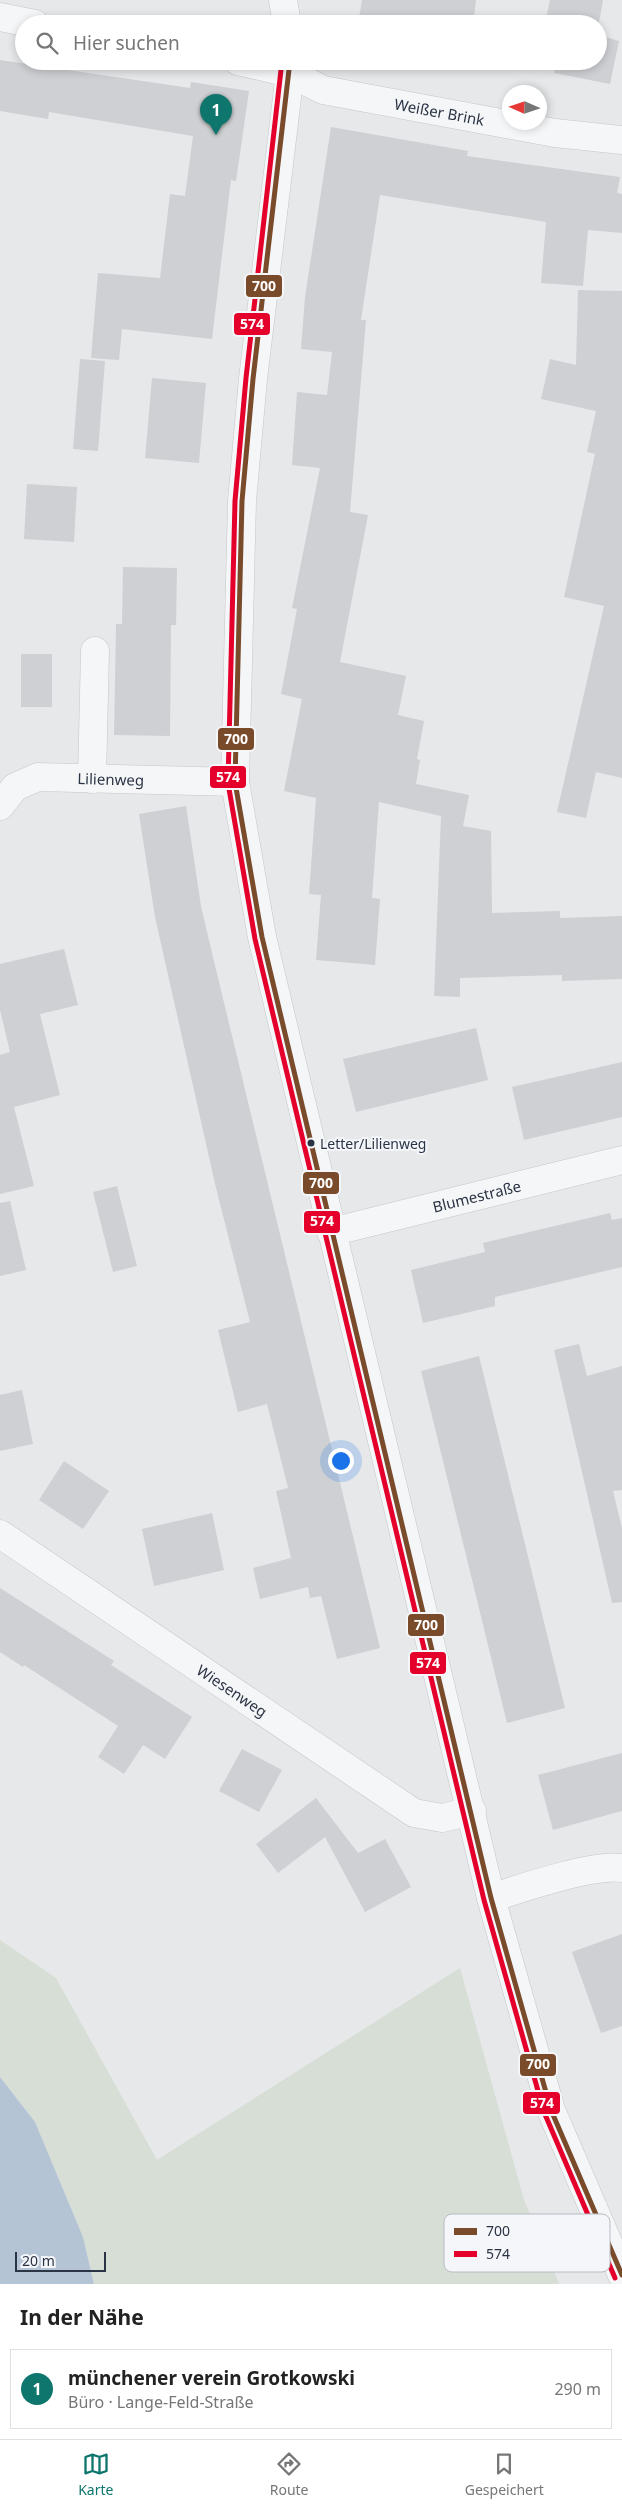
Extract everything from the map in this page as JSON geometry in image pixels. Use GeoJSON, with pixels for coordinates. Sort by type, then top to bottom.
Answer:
{"type":"FeatureCollection","features":[{"type":"Feature","properties":{"kind":"street"},"geometry":{"type":"LineString","coordinates":[[283,0],[286,15]]}},
{"type":"Feature","properties":{"kind":"street"},"geometry":{"type":"LineString","coordinates":[[0,17],[15,20]]}},
{"type":"Feature","properties":{"kind":"street"},"geometry":{"type":"LineString","coordinates":[[290,70],[253,379],[242,501],[235,782],[262,936],[331,1232],[472,1810],[491,1898],[551,2110],[596,2214]]}},
{"type":"Feature","properties":{"kind":"street","name":"Weißer Brink"},"geometry":{"type":"LineString","coordinates":[[294,70],[323,90],[555,133],[622,140]]}},
{"type":"Feature","properties":{"kind":"street"},"geometry":{"type":"LineString","coordinates":[[92,779],[95,651]]}},
{"type":"Feature","properties":{"kind":"street","name":"Lilienweg"},"geometry":{"type":"LineString","coordinates":[[0,806],[15,787],[38,777],[235,782]]}},
{"type":"Feature","properties":{"kind":"street","name":"Blumestraße"},"geometry":{"type":"LineString","coordinates":[[331,1232],[622,1160]]}},
{"type":"Feature","properties":{"kind":"street","name":"Wiesenweg"},"geometry":{"type":"LineString","coordinates":[[0,1534],[414,1813],[442,1818],[472,1810]]}},
{"type":"Feature","properties":{"kind":"street"},"geometry":{"type":"LineString","coordinates":[[491,1898],[520,1888],[595,1870],[622,1868]]}},
{"type":"Feature","properties":{"kind":"street"},"geometry":{"type":"LineString","coordinates":[[610,2247],[622,2275]]}},
{"type":"Feature","properties":{"kind":"shaded area"},"geometry":{"type":"Polygon","coordinates":[[[0,1940],[56,1978],[157,2160],[460,1968],[524,2200],[530,2214],[444,2214],[444,2272],[554,2272],[559,2284],[94,2284],[83,2237],[35,2122],[0,2077],[0,1940]]]}},
{"type":"Feature","properties":{"kind":"water"},"geometry":{"type":"Polygon","coordinates":[[[0,2077],[35,2122],[83,2237],[94,2284],[0,2284],[0,2077]]]}},
{"type":"Feature","properties":{"kind":"building"},"geometry":{"type":"Polygon","coordinates":[[[362,0],[476,0],[474,15],[360,15],[362,0]]]}},
{"type":"Feature","properties":{"kind":"building"},"geometry":{"type":"Polygon","coordinates":[[[550,0],[603,0],[600,15],[547,15],[550,0]]]}},
{"type":"Feature","properties":{"kind":"building"},"geometry":{"type":"Polygon","coordinates":[[[607,38],[619,41],[610,84],[554,73],[555,70],[607,70],[607,38]]]}},
{"type":"Feature","properties":{"kind":"building"},"geometry":{"type":"Polygon","coordinates":[[[0,60],[15,62],[15,70],[68,70],[190,88],[191,82],[249,91],[236,181],[231,180],[212,339],[122,329],[119,360],[91,358],[98,273],[160,278],[170,194],[185,196],[193,136],[49,112],[48,119],[0,111],[0,60]]]}},
{"type":"Feature","properties":{"kind":"building"},"geometry":{"type":"Polygon","coordinates":[[[331,127],[468,151],[467,156],[620,177],[617,193],[622,194],[622,233],[588,230],[583,286],[541,283],[546,222],[380,195],[361,320],[366,320],[350,512],[368,515],[340,662],[406,676],[398,715],[424,721],[417,759],[420,760],[416,784],[469,795],[463,826],[491,831],[492,913],[560,911],[560,918],[622,916],[622,979],[562,981],[562,975],[460,978],[460,997],[434,996],[441,816],[379,802],[372,898],[380,899],[375,965],[316,960],[321,895],[309,894],[316,798],[284,791],[302,699],[281,694],[297,609],[292,608],[320,468],[292,465],[297,392],[327,395],[332,352],[301,349],[305,297],[331,127]]]}},
{"type":"Feature","properties":{"kind":"building"},"geometry":{"type":"Polygon","coordinates":[[[578,290],[622,291],[622,778],[596,772],[586,818],[557,812],[604,606],[564,597],[595,454],[587,452],[596,411],[541,399],[550,359],[576,365],[578,290]]]}},
{"type":"Feature","properties":{"kind":"building"},"geometry":{"type":"Polygon","coordinates":[[[80,359],[105,361],[98,451],[73,449],[80,359]]]}},
{"type":"Feature","properties":{"kind":"building"},"geometry":{"type":"Polygon","coordinates":[[[152,378],[206,383],[199,463],[145,458],[152,378]]]}},
{"type":"Feature","properties":{"kind":"building"},"geometry":{"type":"Polygon","coordinates":[[[27,484],[77,487],[74,542],[24,539],[27,484]]]}},
{"type":"Feature","properties":{"kind":"building"},"geometry":{"type":"Polygon","coordinates":[[[123,567],[177,568],[176,625],[171,625],[170,736],[114,735],[116,624],[122,624],[123,567]]]}},
{"type":"Feature","properties":{"kind":"building"},"geometry":{"type":"Polygon","coordinates":[[[21,654],[52,654],[52,707],[21,707],[21,654]]]}},
{"type":"Feature","properties":{"kind":"building"},"geometry":{"type":"Polygon","coordinates":[[[186,806],[201,906],[380,1648],[337,1659],[321,1596],[310,1598],[308,1587],[260,1599],[253,1568],[291,1558],[276,1491],[288,1488],[267,1404],[238,1412],[218,1330],[250,1322],[216,1188],[155,917],[139,814],[186,806]]]}},
{"type":"Feature","properties":{"kind":"building"},"geometry":{"type":"Polygon","coordinates":[[[64,949],[78,1005],[40,1014],[60,1095],[14,1107],[34,1186],[0,1194],[0,1055],[10,1052],[0,1010],[0,964],[64,949]]]}},
{"type":"Feature","properties":{"kind":"building"},"geometry":{"type":"Polygon","coordinates":[[[476,1028],[488,1080],[356,1112],[343,1059],[476,1028]]]}},
{"type":"Feature","properties":{"kind":"building"},"geometry":{"type":"Polygon","coordinates":[[[622,1062],[622,1117],[524,1140],[512,1087],[622,1062]]]}},
{"type":"Feature","properties":{"kind":"building"},"geometry":{"type":"Polygon","coordinates":[[[117,1186],[137,1266],[113,1272],[93,1192],[117,1186]]]}},
{"type":"Feature","properties":{"kind":"building"},"geometry":{"type":"Polygon","coordinates":[[[10,1201],[26,1270],[0,1276],[0,1203],[10,1201]]]}},
{"type":"Feature","properties":{"kind":"building"},"geometry":{"type":"Polygon","coordinates":[[[610,1213],[612,1220],[622,1218],[622,1267],[495,1297],[495,1306],[423,1323],[411,1270],[485,1252],[483,1243],[610,1213]]]}},
{"type":"Feature","properties":{"kind":"building"},"geometry":{"type":"Polygon","coordinates":[[[579,1344],[587,1376],[622,1366],[622,1490],[613,1491],[622,1528],[622,1602],[612,1603],[554,1350],[579,1344]]]}},
{"type":"Feature","properties":{"kind":"building"},"geometry":{"type":"Polygon","coordinates":[[[479,1356],[565,1708],[507,1723],[421,1371],[479,1356]]]}},
{"type":"Feature","properties":{"kind":"building"},"geometry":{"type":"Polygon","coordinates":[[[22,1390],[33,1444],[0,1451],[0,1395],[22,1390]]]}},
{"type":"Feature","properties":{"kind":"building"},"geometry":{"type":"Polygon","coordinates":[[[64,1461],[109,1491],[83,1529],[39,1500],[64,1461]]]}},
{"type":"Feature","properties":{"kind":"building"},"geometry":{"type":"Polygon","coordinates":[[[212,1513],[224,1570],[154,1586],[142,1529],[212,1513]]]}},
{"type":"Feature","properties":{"kind":"building"},"geometry":{"type":"Polygon","coordinates":[[[0,1588],[114,1661],[111,1665],[192,1717],[165,1759],[143,1745],[124,1774],[98,1757],[118,1726],[24,1665],[23,1667],[0,1652],[0,1588]]]}},
{"type":"Feature","properties":{"kind":"building"},"geometry":{"type":"Polygon","coordinates":[[[242,1749],[282,1770],[259,1812],[219,1791],[242,1749]]]}},
{"type":"Feature","properties":{"kind":"building"},"geometry":{"type":"Polygon","coordinates":[[[622,1753],[622,1811],[553,1830],[538,1775],[622,1753]]]}},
{"type":"Feature","properties":{"kind":"building"},"geometry":{"type":"Polygon","coordinates":[[[316,1798],[358,1853],[385,1839],[411,1887],[365,1912],[325,1837],[278,1873],[256,1844],[316,1798]]]}},
{"type":"Feature","properties":{"kind":"building"},"geometry":{"type":"Polygon","coordinates":[[[622,1934],[622,2026],[601,2033],[572,1952],[622,1934]]]}},
{"type":"Feature","properties":{"kind":"transit line","name":"574"},"geometry":{"type":"LineString","coordinates":[[281,70],[246,378],[235,501],[228,783],[255,939],[484,1900],[544,2112],[588,2214]]}},
{"type":"Feature","properties":{"kind":"transit line","name":"700"},"geometry":{"type":"LineString","coordinates":[[289,70],[253,379],[242,501],[235,782],[262,937],[491,1898],[551,2110],[596,2214]]}},
{"type":"Feature","properties":{"kind":"transit line","name":"700"},"geometry":{"type":"LineString","coordinates":[[610,2247],[622,2275]]}},
{"type":"Feature","properties":{"kind":"transit line","name":"574"},"geometry":{"type":"LineString","coordinates":[[610,2266],[615,2278]]}},
{"type":"Feature","properties":{"kind":"place","name":"münchener verein Grotkowski"},"geometry":{"type":"Point","coordinates":[216,135]}},
{"type":"Feature","properties":{"kind":"place","name":"Letter/Lilienweg"},"geometry":{"type":"Point","coordinates":[311,1143]}}]}
